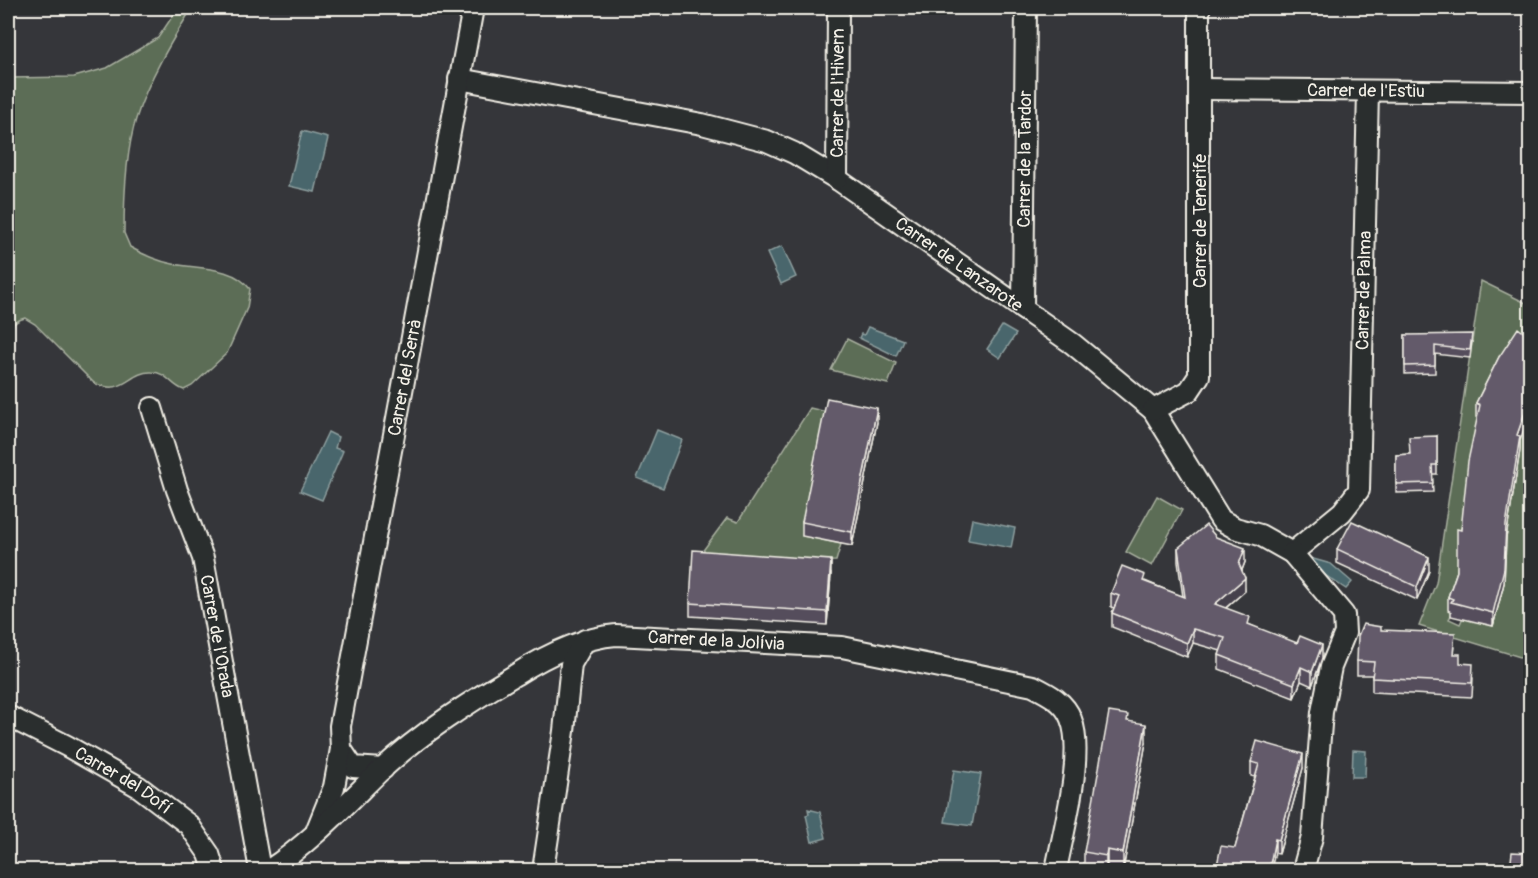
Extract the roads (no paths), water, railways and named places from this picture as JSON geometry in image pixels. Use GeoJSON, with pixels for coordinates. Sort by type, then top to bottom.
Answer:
{"type":"FeatureCollection","features":[{"type":"Feature","properties":{"kind":"street","name":"Carrer del Serrà"},"geometry":{"type":"LineString","coordinates":[[316,832],[334,788],[341,749],[340,726],[346,687],[368,584],[473,8]]}},
{"type":"Feature","properties":{"kind":"street","name":"Carrer de l'Hivern"},"geometry":{"type":"LineString","coordinates":[[837,179],[838,8]]}},
{"type":"Feature","properties":{"kind":"street","name":"Carrer de la Tardor"},"geometry":{"type":"LineString","coordinates":[[1023,309],[1026,8]]}},
{"type":"Feature","properties":{"kind":"street","name":"Carrer de Tenerife"},"geometry":{"type":"LineString","coordinates":[[1153,410],[1189,391],[1199,376],[1201,89],[1199,8]]}},
{"type":"Feature","properties":{"kind":"street","name":"Carrer de Lanzarote"},"geometry":{"type":"LineString","coordinates":[[459,79],[702,124],[756,138],[794,153],[837,179],[1073,344],[1153,410],[1221,520],[1235,528],[1260,535],[1292,553]]}},
{"type":"Feature","properties":{"kind":"street","name":"Carrer de l'Estiu"},"geometry":{"type":"LineString","coordinates":[[1201,89],[1530,92]]}},
{"type":"Feature","properties":{"kind":"street","name":"Carrer de Palma"},"geometry":{"type":"LineString","coordinates":[[1292,553],[1342,512],[1359,490],[1368,91]]}},
{"type":"Feature","properties":{"kind":"street","name":"Carrer de l'Orada"},"geometry":{"type":"LineString","coordinates":[[152,408],[177,490],[203,558],[260,870]]}},
{"type":"Feature","properties":{"kind":"street"},"geometry":{"type":"LineString","coordinates":[[1292,553],[1344,615],[1345,633],[1331,667],[1322,712],[1312,837],[1303,870]]}},
{"type":"Feature","properties":{"kind":"street","name":"Carrer de la Jolívia"},"geometry":{"type":"LineString","coordinates":[[269,870],[316,832],[383,769],[433,728],[534,663],[585,640],[601,636],[655,635],[842,647],[1034,686],[1064,706],[1071,717],[1077,744],[1056,870]]}},
{"type":"Feature","properties":{"kind":"street"},"geometry":{"type":"LineString","coordinates":[[543,870],[564,731],[571,664],[585,640]]}},
{"type":"Feature","properties":{"kind":"street"},"geometry":{"type":"LineString","coordinates":[[534,663],[555,666],[567,686]]}},
{"type":"Feature","properties":{"kind":"street","name":"Carrer del Dofí"},"geometry":{"type":"LineString","coordinates":[[8,716],[139,787],[189,825],[209,854],[214,870]]}},
{"type":"Feature","properties":{"kind":"street"},"geometry":{"type":"LineString","coordinates":[[341,749],[353,767],[383,769]]}},
{"type":"Feature","properties":{"kind":"water"},"geometry":{"type":"Polygon","coordinates":[[[302,131],[328,138],[315,192],[289,186],[302,131]]]}},
{"type":"Feature","properties":{"kind":"water"},"geometry":{"type":"Polygon","coordinates":[[[782,246],[796,277],[781,284],[767,253],[782,246]]]}},
{"type":"Feature","properties":{"kind":"water"},"geometry":{"type":"Polygon","coordinates":[[[1002,326],[1016,334],[1000,358],[987,349],[1002,326]]]}},
{"type":"Feature","properties":{"kind":"water"},"geometry":{"type":"Polygon","coordinates":[[[868,327],[903,340],[896,356],[859,338],[861,334],[864,335],[868,327]]]}},
{"type":"Feature","properties":{"kind":"water"},"geometry":{"type":"Polygon","coordinates":[[[657,430],[682,440],[663,488],[637,478],[657,430]]]}},
{"type":"Feature","properties":{"kind":"water"},"geometry":{"type":"Polygon","coordinates":[[[328,432],[338,437],[335,448],[343,451],[322,500],[300,491],[328,432]]]}},
{"type":"Feature","properties":{"kind":"water"},"geometry":{"type":"Polygon","coordinates":[[[972,519],[1015,528],[1011,548],[968,540],[972,519]]]}},
{"type":"Feature","properties":{"kind":"water"},"geometry":{"type":"Polygon","coordinates":[[[1292,553],[1331,564],[1352,582],[1346,589],[1292,553]]]}},
{"type":"Feature","properties":{"kind":"water"},"geometry":{"type":"Polygon","coordinates":[[[1353,750],[1366,751],[1365,777],[1352,777],[1353,750]]]}},
{"type":"Feature","properties":{"kind":"water"},"geometry":{"type":"Polygon","coordinates":[[[954,770],[981,774],[972,826],[945,822],[954,770]]]}},
{"type":"Feature","properties":{"kind":"water"},"geometry":{"type":"Polygon","coordinates":[[[808,809],[820,812],[826,838],[812,842],[806,815],[809,814],[808,809]]]}}]}
